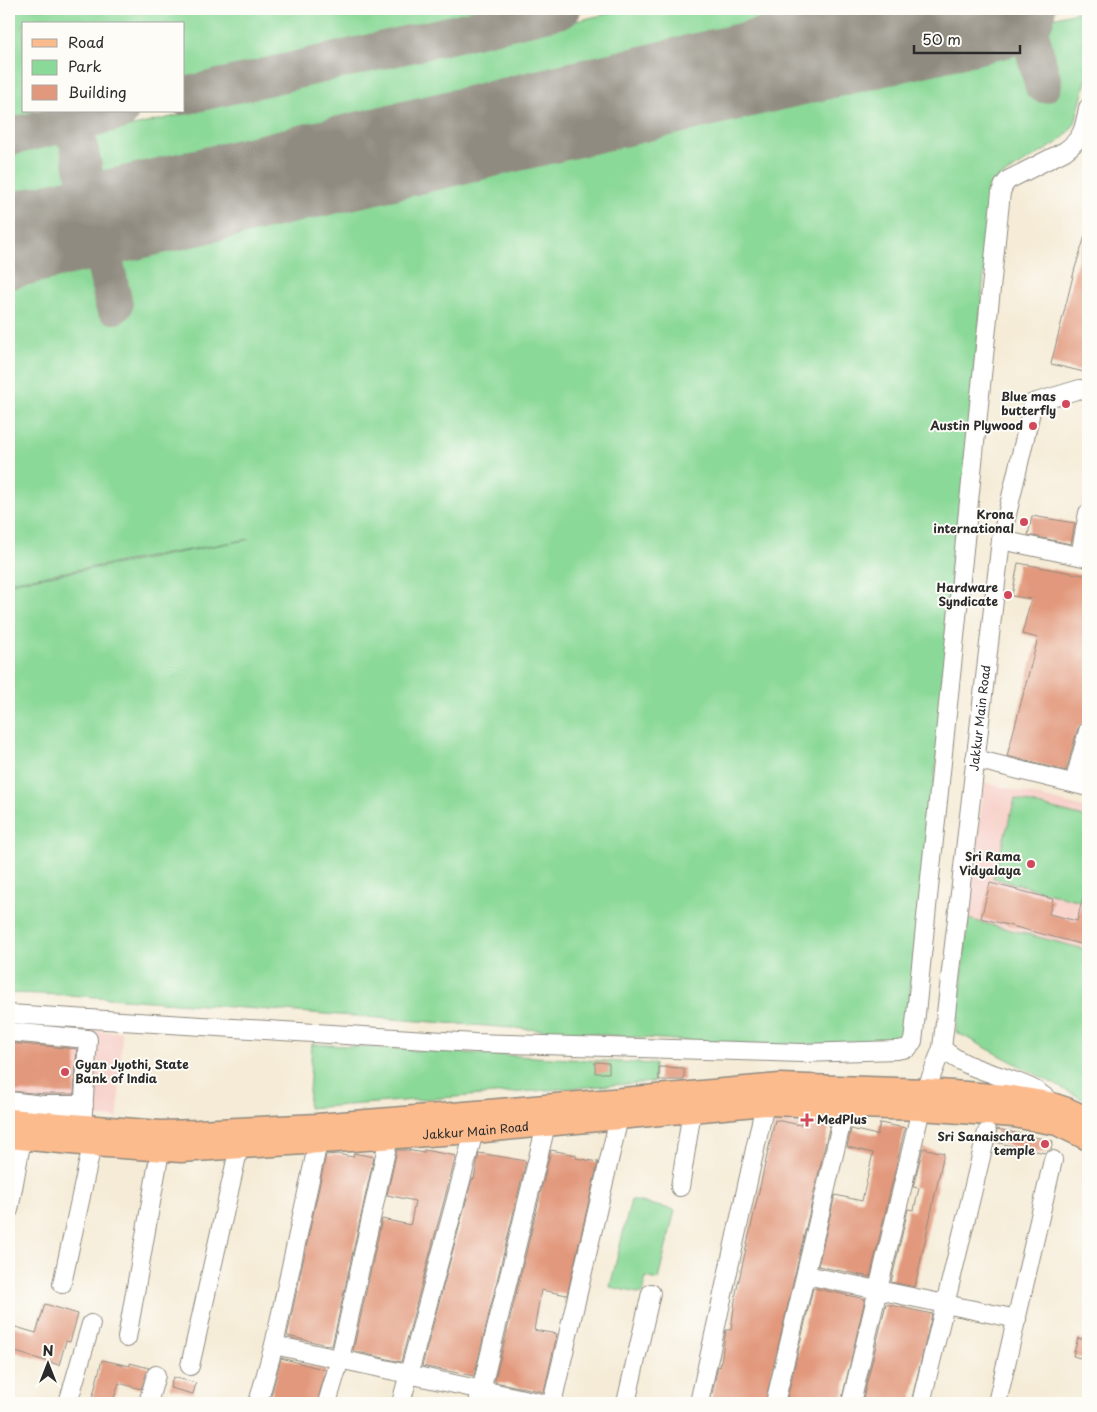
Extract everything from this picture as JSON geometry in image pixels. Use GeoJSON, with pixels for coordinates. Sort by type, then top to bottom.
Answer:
{"type":"FeatureCollection","features":[{"type":"Feature","properties":{"kind":"main road","name":"Jakkur Main Road"},"geometry":{"type":"LineString","coordinates":[[15,1138],[86,1125],[160,1150],[239,1148],[318,1133],[477,1112],[780,1085],[923,1100]]}},
{"type":"Feature","properties":{"kind":"main road"},"geometry":{"type":"LineString","coordinates":[[923,1100],[1006,1096],[1058,1106],[1088,1119]]}},
{"type":"Feature","properties":{"kind":"main road","name":"Jakkur Main Road"},"geometry":{"type":"LineString","coordinates":[[9,1120],[178,1132],[318,1133],[389,1137],[474,1132],[765,1104],[845,1108],[923,1100]]}},
{"type":"Feature","properties":{"kind":"main road"},"geometry":{"type":"LineString","coordinates":[[923,1100],[986,1113],[1040,1120],[1066,1127],[1088,1139]]}},
{"type":"Feature","properties":{"kind":"street"},"geometry":{"type":"LineString","coordinates":[[9,1014],[485,1043],[802,1053],[908,1048],[914,1033],[1002,192],[1008,180],[1074,145],[1084,130],[1088,108]]}},
{"type":"Feature","properties":{"kind":"street","name":"Jakkur Main Road"},"geometry":{"type":"LineString","coordinates":[[923,1100],[942,1048],[1002,540],[1033,403],[1080,389],[1088,391]]}},
{"type":"Feature","properties":{"kind":"street"},"geometry":{"type":"LineString","coordinates":[[1002,540],[1084,557],[1088,513]]}},
{"type":"Feature","properties":{"kind":"street"},"geometry":{"type":"LineString","coordinates":[[975,759],[1081,785],[1088,731]]}},
{"type":"Feature","properties":{"kind":"street"},"geometry":{"type":"LineString","coordinates":[[9,1032],[88,1039],[86,1125],[62,1284]]}},
{"type":"Feature","properties":{"kind":"street"},"geometry":{"type":"LineString","coordinates":[[942,1048],[963,1063],[1034,1090],[1058,1106]]}},
{"type":"Feature","properties":{"kind":"street"},"geometry":{"type":"LineString","coordinates":[[851,1403],[923,1100]]}},
{"type":"Feature","properties":{"kind":"street"},"geometry":{"type":"LineString","coordinates":[[9,1101],[43,1105],[86,1125]]}},
{"type":"Feature","properties":{"kind":"street"},"geometry":{"type":"LineString","coordinates":[[699,1403],[765,1104]]}},
{"type":"Feature","properties":{"kind":"street"},"geometry":{"type":"LineString","coordinates":[[775,1403],[845,1108]]}},
{"type":"Feature","properties":{"kind":"street"},"geometry":{"type":"LineString","coordinates":[[680,1188],[692,1111]]}},
{"type":"Feature","properties":{"kind":"street"},"geometry":{"type":"LineString","coordinates":[[552,1403],[619,1118]]}},
{"type":"Feature","properties":{"kind":"street"},"geometry":{"type":"LineString","coordinates":[[480,1397],[546,1125]]}},
{"type":"Feature","properties":{"kind":"street"},"geometry":{"type":"LineString","coordinates":[[401,1403],[474,1132]]}},
{"type":"Feature","properties":{"kind":"street"},"geometry":{"type":"LineString","coordinates":[[921,1403],[987,1132]]}},
{"type":"Feature","properties":{"kind":"street"},"geometry":{"type":"LineString","coordinates":[[258,1403],[274,1345],[318,1133]]}},
{"type":"Feature","properties":{"kind":"street"},"geometry":{"type":"LineString","coordinates":[[327,1403],[340,1359],[389,1137]]}},
{"type":"Feature","properties":{"kind":"street"},"geometry":{"type":"LineString","coordinates":[[9,1210],[15,1138]]}},
{"type":"Feature","properties":{"kind":"street"},"geometry":{"type":"LineString","coordinates":[[190,1366],[239,1148]]}},
{"type":"Feature","properties":{"kind":"street"},"geometry":{"type":"LineString","coordinates":[[127,1338],[160,1150]]}},
{"type":"Feature","properties":{"kind":"street"},"geometry":{"type":"LineString","coordinates":[[997,1403],[1053,1160]]}},
{"type":"Feature","properties":{"kind":"street"},"geometry":{"type":"LineString","coordinates":[[806,1276],[1017,1319]]}},
{"type":"Feature","properties":{"kind":"street"},"geometry":{"type":"LineString","coordinates":[[626,1403],[651,1293]]}},
{"type":"Feature","properties":{"kind":"street"},"geometry":{"type":"LineString","coordinates":[[68,1403],[91,1324]]}},
{"type":"Feature","properties":{"kind":"street"},"geometry":{"type":"LineString","coordinates":[[274,1345],[409,1374],[480,1397],[542,1403]]}},
{"type":"Feature","properties":{"kind":"street"},"geometry":{"type":"LineString","coordinates":[[148,1403],[156,1375]]}},
{"type":"Feature","properties":{"kind":"shaded area","name":"Sri Rama Vidyalaya"},"geometry":{"type":"Polygon","coordinates":[[[984,782],[1088,809],[1088,950],[968,919],[984,782]]]}},
{"type":"Feature","properties":{"kind":"shaded area","name":"Gyan Jyothi, State Bank of India"},"geometry":{"type":"Polygon","coordinates":[[[9,1025],[122,1032],[118,1118],[9,1112],[9,1025]]]}},
{"type":"Feature","properties":{"kind":"green space"},"geometry":{"type":"Polygon","coordinates":[[[9,9],[486,9],[185,79],[185,22],[22,22],[22,112],[42,112],[9,120],[9,9]]]}},
{"type":"Feature","properties":{"kind":"green space"},"geometry":{"type":"Polygon","coordinates":[[[627,9],[901,9],[119,191],[109,190],[104,184],[95,142],[99,135],[104,133],[627,9]]]}},
{"type":"Feature","properties":{"kind":"green space"},"geometry":{"type":"Polygon","coordinates":[[[1088,9],[1088,73],[1075,123],[1057,143],[995,180],[992,190],[947,666],[906,1029],[901,1038],[891,1043],[755,1046],[69,995],[9,993],[9,583],[250,539],[9,582],[9,263],[77,248],[84,251],[87,256],[99,310],[129,303],[119,249],[121,241],[128,236],[1006,30],[1011,31],[1015,36],[1028,97],[1059,84],[1044,26],[1046,22],[1049,19],[1088,9]]]}},
{"type":"Feature","properties":{"kind":"green space"},"geometry":{"type":"Polygon","coordinates":[[[51,143],[57,144],[63,149],[72,193],[71,200],[66,205],[9,218],[9,153],[51,143]]]}},
{"type":"Feature","properties":{"kind":"green space"},"geometry":{"type":"Polygon","coordinates":[[[1015,799],[1088,818],[1088,903],[993,878],[1015,799]]]}},
{"type":"Feature","properties":{"kind":"green space"},"geometry":{"type":"Polygon","coordinates":[[[968,919],[1088,950],[1088,1102],[956,1032],[968,919]]]}},
{"type":"Feature","properties":{"kind":"green space"},"geometry":{"type":"Polygon","coordinates":[[[312,1044],[655,1064],[654,1082],[308,1108],[312,1044]]]}},
{"type":"Feature","properties":{"kind":"green space"},"geometry":{"type":"Polygon","coordinates":[[[631,1200],[675,1210],[658,1280],[646,1277],[642,1294],[610,1287],[631,1200]]]}},
{"type":"Feature","properties":{"kind":"building"},"geometry":{"type":"Polygon","coordinates":[[[1086,233],[1088,234],[1088,373],[1051,364],[1075,268],[1086,233]]]}},
{"type":"Feature","properties":{"kind":"building"},"geometry":{"type":"Polygon","coordinates":[[[1032,516],[1075,523],[1071,544],[1028,535],[1032,516]]]}},
{"type":"Feature","properties":{"kind":"building"},"geometry":{"type":"Polygon","coordinates":[[[1018,563],[1088,576],[1088,707],[1085,721],[1078,728],[1066,771],[1007,756],[1038,638],[1022,634],[1031,599],[1012,596],[1018,563]]]}},
{"type":"Feature","properties":{"kind":"building"},"geometry":{"type":"Polygon","coordinates":[[[990,883],[1053,899],[1049,914],[1077,921],[1084,893],[1088,893],[1088,946],[981,918],[990,883]]]}},
{"type":"Feature","properties":{"kind":"building"},"geometry":{"type":"Polygon","coordinates":[[[9,1043],[77,1049],[74,1094],[9,1091],[9,1043]]]}},
{"type":"Feature","properties":{"kind":"building"},"geometry":{"type":"Polygon","coordinates":[[[595,1062],[609,1063],[609,1073],[595,1073],[595,1062]]]}},
{"type":"Feature","properties":{"kind":"building"},"geometry":{"type":"Polygon","coordinates":[[[659,1067],[684,1068],[684,1080],[659,1080],[659,1067]]]}},
{"type":"Feature","properties":{"kind":"building"},"geometry":{"type":"Polygon","coordinates":[[[803,1118],[830,1124],[765,1403],[710,1403],[718,1366],[720,1367],[726,1330],[731,1330],[736,1293],[775,1120],[801,1125],[803,1118]]]}},
{"type":"Feature","properties":{"kind":"building"},"geometry":{"type":"Polygon","coordinates":[[[880,1123],[905,1128],[870,1277],[818,1266],[835,1195],[862,1201],[873,1153],[847,1147],[851,1129],[877,1135],[880,1123]]]}},
{"type":"Feature","properties":{"kind":"building"},"geometry":{"type":"Polygon","coordinates":[[[997,1129],[1053,1141],[1051,1150],[1045,1153],[995,1142],[997,1129]]]}},
{"type":"Feature","properties":{"kind":"building"},"geometry":{"type":"Polygon","coordinates":[[[923,1148],[944,1153],[915,1287],[891,1282],[908,1209],[914,1210],[919,1188],[913,1187],[923,1148]]]}},
{"type":"Feature","properties":{"kind":"building"},"geometry":{"type":"Polygon","coordinates":[[[397,1150],[424,1153],[424,1150],[456,1156],[401,1362],[353,1351],[382,1219],[410,1225],[411,1222],[415,1201],[387,1195],[397,1150]]]}},
{"type":"Feature","properties":{"kind":"building"},"geometry":{"type":"Polygon","coordinates":[[[551,1150],[576,1155],[576,1158],[598,1162],[567,1295],[541,1290],[534,1330],[557,1334],[544,1392],[495,1382],[495,1380],[551,1150]]]}},
{"type":"Feature","properties":{"kind":"building"},"geometry":{"type":"Polygon","coordinates":[[[354,1153],[374,1157],[332,1346],[287,1336],[326,1155],[338,1154],[353,1157],[354,1153]]]}},
{"type":"Feature","properties":{"kind":"building"},"geometry":{"type":"Polygon","coordinates":[[[479,1153],[526,1161],[474,1376],[422,1366],[472,1179],[474,1179],[479,1153]]]}},
{"type":"Feature","properties":{"kind":"building"},"geometry":{"type":"Polygon","coordinates":[[[813,1288],[865,1299],[841,1403],[786,1403],[813,1288]]]}},
{"type":"Feature","properties":{"kind":"building"},"geometry":{"type":"Polygon","coordinates":[[[45,1304],[78,1314],[70,1342],[66,1341],[59,1365],[9,1350],[9,1325],[36,1333],[45,1304]]]}},
{"type":"Feature","properties":{"kind":"building"},"geometry":{"type":"Polygon","coordinates":[[[886,1304],[932,1314],[911,1403],[862,1403],[886,1304]]]}},
{"type":"Feature","properties":{"kind":"building"},"geometry":{"type":"Polygon","coordinates":[[[1078,1338],[1088,1341],[1088,1360],[1073,1356],[1078,1338]]]}},
{"type":"Feature","properties":{"kind":"building"},"geometry":{"type":"Polygon","coordinates":[[[281,1358],[326,1370],[317,1403],[269,1403],[281,1358]]]}},
{"type":"Feature","properties":{"kind":"building"},"geometry":{"type":"Polygon","coordinates":[[[102,1360],[130,1366],[130,1363],[149,1368],[141,1389],[119,1383],[111,1403],[91,1403],[102,1360]]]}},
{"type":"Feature","properties":{"kind":"building"},"geometry":{"type":"Polygon","coordinates":[[[173,1377],[196,1383],[193,1394],[170,1388],[173,1377]]]}},
{"type":"Feature","properties":{"kind":"taxiway"},"geometry":{"type":"LineString","coordinates":[[185,96],[562,9]]}},
{"type":"Feature","properties":{"kind":"taxiway"},"geometry":{"type":"LineString","coordinates":[[1015,9],[1022,11],[1026,19],[1043,84]]}},
{"type":"Feature","properties":{"kind":"taxiway"},"geometry":{"type":"LineString","coordinates":[[9,137],[116,112]]}},
{"type":"Feature","properties":{"kind":"taxiway"},"geometry":{"type":"LineString","coordinates":[[81,120],[76,124],[75,128],[92,210],[98,216],[106,218],[100,227],[100,240],[114,305]]}},
{"type":"Feature","properties":{"kind":"runway"},"geometry":{"type":"LineString","coordinates":[[9,241],[1008,9]]}},
{"type":"Feature","properties":{"kind":"place","name":"Blue mas butterfly"},"geometry":{"type":"Point","coordinates":[1066,404]}},
{"type":"Feature","properties":{"kind":"place","name":"Austin Plywood"},"geometry":{"type":"Point","coordinates":[1033,426]}},
{"type":"Feature","properties":{"kind":"place","name":"Krona international"},"geometry":{"type":"Point","coordinates":[1024,522]}},
{"type":"Feature","properties":{"kind":"place","name":"Hardware Syndicate"},"geometry":{"type":"Point","coordinates":[1008,595]}},
{"type":"Feature","properties":{"kind":"place","name":"Sri Rama Vidyalaya"},"geometry":{"type":"Point","coordinates":[1031,864]}},
{"type":"Feature","properties":{"kind":"place","name":"Gyan Jyothi, State Bank of India"},"geometry":{"type":"Point","coordinates":[65,1072]}},
{"type":"Feature","properties":{"kind":"place","name":"MedPlus"},"geometry":{"type":"Point","coordinates":[807,1120]}},
{"type":"Feature","properties":{"kind":"place","name":"Sri Sanaischara temple"},"geometry":{"type":"Point","coordinates":[1045,1144]}}]}
